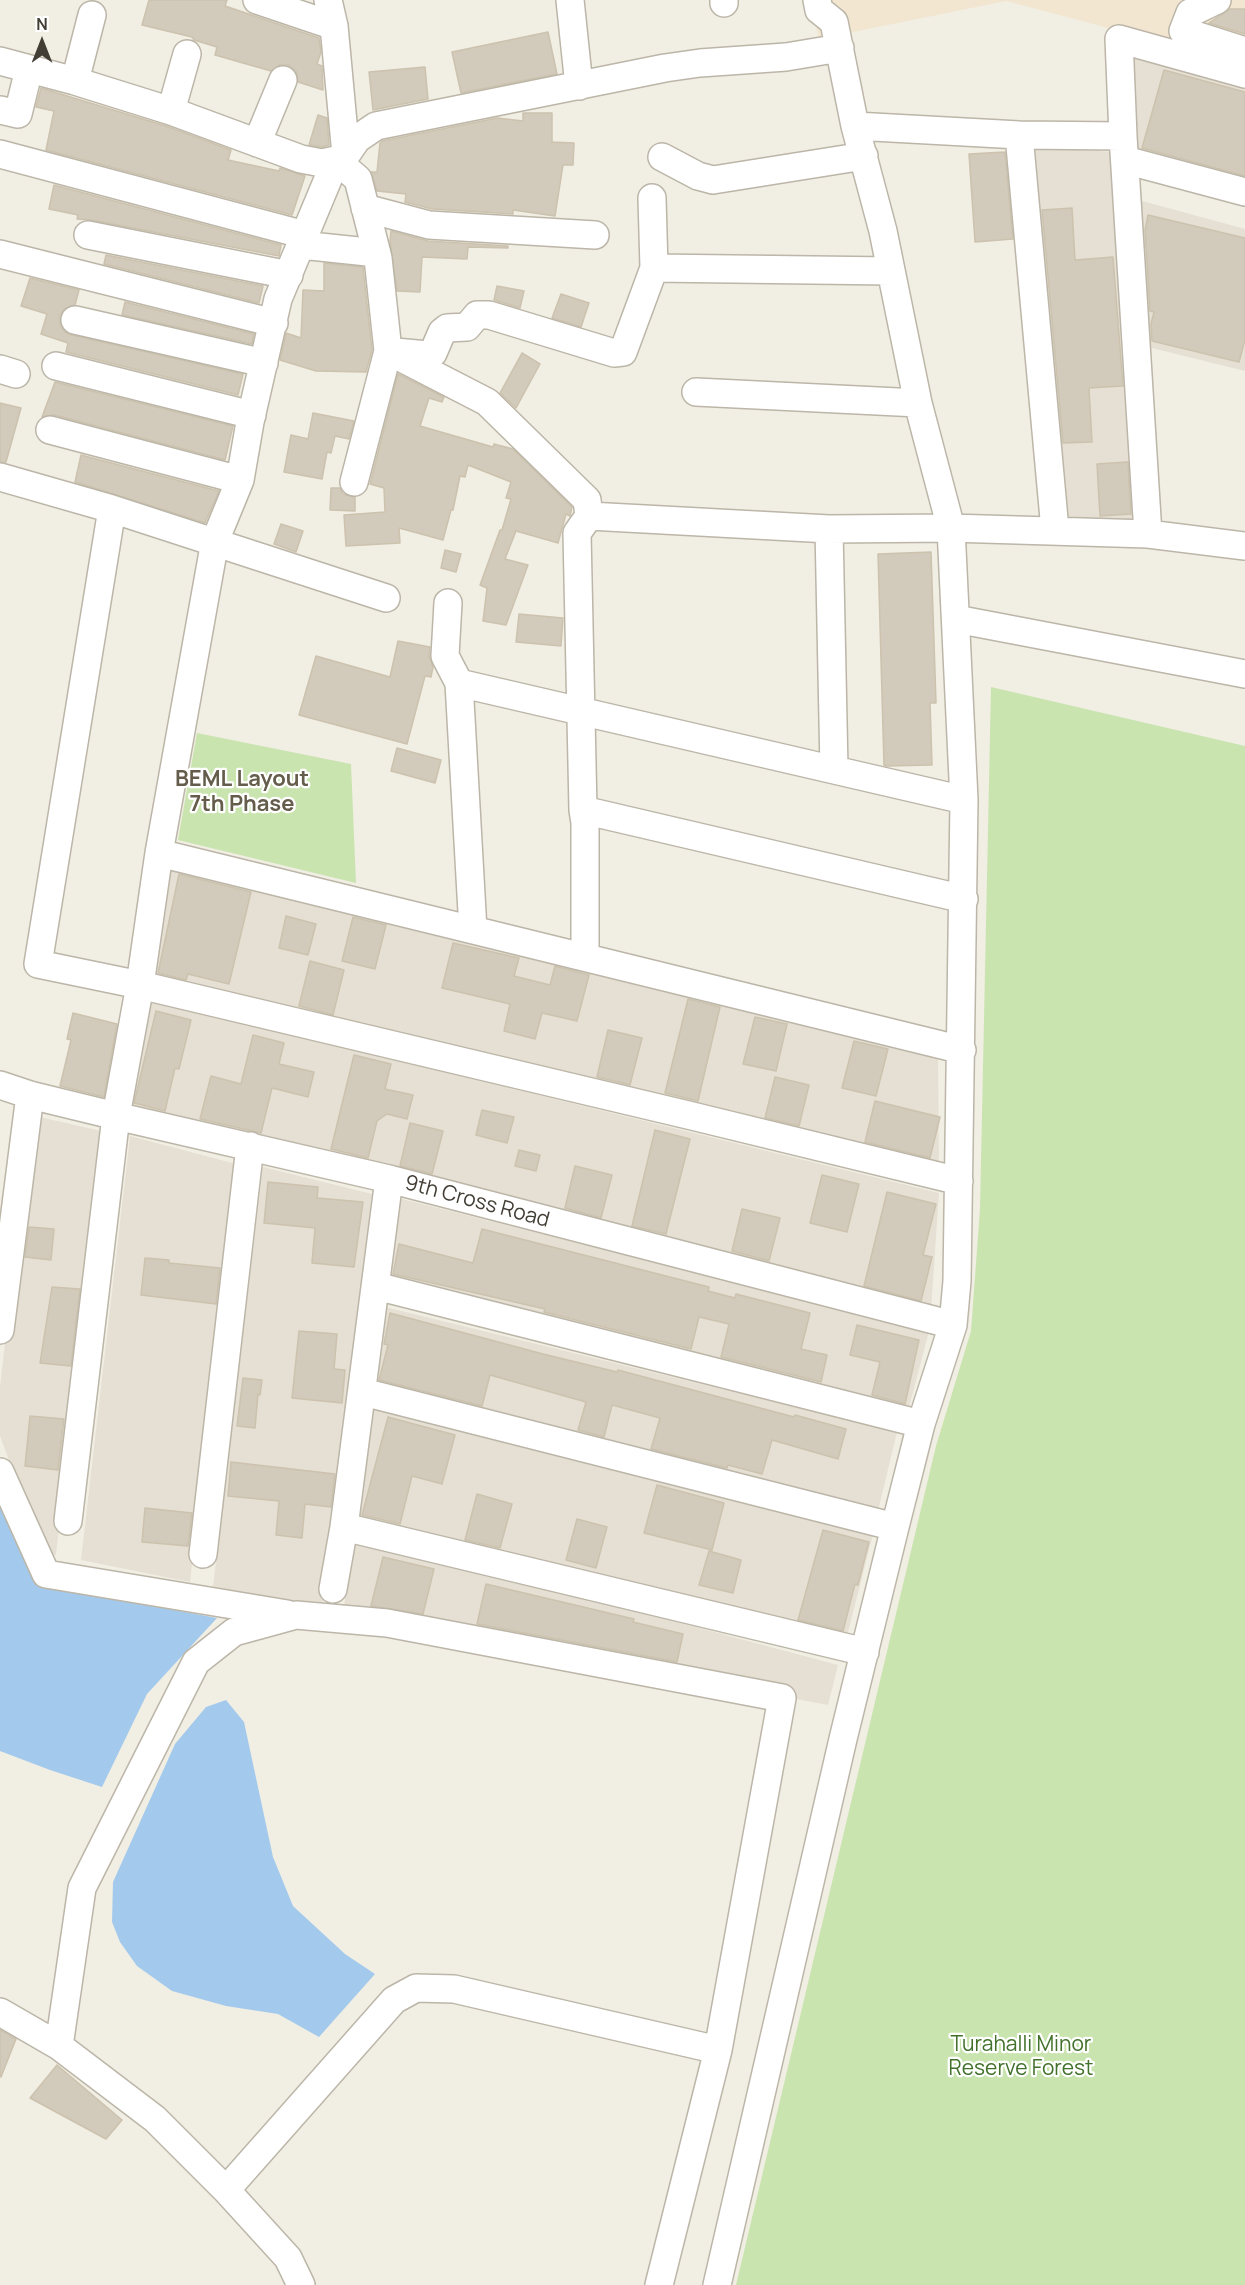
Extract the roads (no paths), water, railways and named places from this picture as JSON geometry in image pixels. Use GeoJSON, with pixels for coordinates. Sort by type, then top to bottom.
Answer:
{"type":"FeatureCollection","features":[{"type":"Feature","properties":{"kind":"street"},"geometry":{"type":"LineString","coordinates":[[257,0],[331,13],[341,157],[358,179],[376,254],[388,351],[354,482]]}},
{"type":"Feature","properties":{"kind":"street"},"geometry":{"type":"LineString","coordinates":[[570,0],[579,86]]}},
{"type":"Feature","properties":{"kind":"street"},"geometry":{"type":"LineString","coordinates":[[717,2285],[895,1527],[921,1424],[953,1325],[957,1281],[964,800],[951,528],[918,403],[891,272],[855,126],[838,23],[819,10],[817,0]]}},
{"type":"Feature","properties":{"kind":"street"},"geometry":{"type":"LineString","coordinates":[[1216,0],[1190,13],[1183,32],[1245,51]]}},
{"type":"Feature","properties":{"kind":"street"},"geometry":{"type":"LineString","coordinates":[[75,81],[92,15]]}},
{"type":"Feature","properties":{"kind":"street"},"geometry":{"type":"LineString","coordinates":[[68,1521],[116,1116],[140,985],[159,853],[215,541],[240,480],[252,415],[279,299],[341,157],[357,139],[376,126],[700,63],[786,57],[838,23]]}},
{"type":"Feature","properties":{"kind":"street"},"geometry":{"type":"LineString","coordinates":[[1148,534],[1119,39],[1245,74]]}},
{"type":"Feature","properties":{"kind":"street"},"geometry":{"type":"LineString","coordinates":[[171,111],[187,54]]}},
{"type":"Feature","properties":{"kind":"street"},"geometry":{"type":"LineString","coordinates":[[0,61],[75,81],[171,111],[316,164],[341,157]]}},
{"type":"Feature","properties":{"kind":"street"},"geometry":{"type":"LineString","coordinates":[[0,110],[18,114],[29,69]]}},
{"type":"Feature","properties":{"kind":"street"},"geometry":{"type":"LineString","coordinates":[[257,143],[283,80]]}},
{"type":"Feature","properties":{"kind":"street"},"geometry":{"type":"LineString","coordinates":[[855,126],[1019,135],[1124,148],[1245,192]]}},
{"type":"Feature","properties":{"kind":"street"},"geometry":{"type":"LineString","coordinates":[[1019,135],[1055,530]]}},
{"type":"Feature","properties":{"kind":"street"},"geometry":{"type":"LineString","coordinates":[[0,154],[303,240],[376,254]]}},
{"type":"Feature","properties":{"kind":"street"},"geometry":{"type":"LineString","coordinates":[[662,157],[698,177],[713,180],[864,156]]}},
{"type":"Feature","properties":{"kind":"street"},"geometry":{"type":"LineString","coordinates":[[388,351],[428,355],[433,352],[442,332],[447,328],[467,327],[477,315],[489,315],[614,353],[623,352],[654,268],[652,198]]}},
{"type":"Feature","properties":{"kind":"street"},"geometry":{"type":"LineString","coordinates":[[365,208],[429,225],[595,235]]}},
{"type":"Feature","properties":{"kind":"street"},"geometry":{"type":"LineString","coordinates":[[88,236],[289,275]]}},
{"type":"Feature","properties":{"kind":"street"},"geometry":{"type":"LineString","coordinates":[[0,254],[274,323]]}},
{"type":"Feature","properties":{"kind":"street"},"geometry":{"type":"LineString","coordinates":[[654,268],[891,272]]}},
{"type":"Feature","properties":{"kind":"street"},"geometry":{"type":"LineString","coordinates":[[75,320],[264,363]]}},
{"type":"Feature","properties":{"kind":"street"},"geometry":{"type":"LineString","coordinates":[[388,351],[487,402],[587,500],[589,516],[577,533],[585,823],[585,957]]}},
{"type":"Feature","properties":{"kind":"street"},"geometry":{"type":"LineString","coordinates":[[56,366],[252,415]]}},
{"type":"Feature","properties":{"kind":"street"},"geometry":{"type":"LineString","coordinates":[[696,392],[918,403]]}},
{"type":"Feature","properties":{"kind":"street"},"geometry":{"type":"LineString","coordinates":[[50,430],[240,480]]}},
{"type":"Feature","properties":{"kind":"street"},"geometry":{"type":"LineString","coordinates":[[0,477],[215,541],[386,598]]}},
{"type":"Feature","properties":{"kind":"street"},"geometry":{"type":"LineString","coordinates":[[112,509],[38,964],[140,985],[688,1114],[959,1181]]}},
{"type":"Feature","properties":{"kind":"street"},"geometry":{"type":"LineString","coordinates":[[589,516],[829,529],[951,528],[1148,534],[1245,546]]}},
{"type":"Feature","properties":{"kind":"street"},"geometry":{"type":"LineString","coordinates":[[829,529],[834,769]]}},
{"type":"Feature","properties":{"kind":"street"},"geometry":{"type":"LineString","coordinates":[[448,603],[445,656],[459,683],[472,930]]}},
{"type":"Feature","properties":{"kind":"street"},"geometry":{"type":"LineString","coordinates":[[956,619],[1245,674]]}},
{"type":"Feature","properties":{"kind":"street"},"geometry":{"type":"LineString","coordinates":[[459,683],[964,800]]}},
{"type":"Feature","properties":{"kind":"street"},"geometry":{"type":"LineString","coordinates":[[583,810],[964,899]]}},
{"type":"Feature","properties":{"kind":"street"},"geometry":{"type":"LineString","coordinates":[[159,853],[962,1050]]}},
{"type":"Feature","properties":{"kind":"street","name":"9th Cross Road"},"geometry":{"type":"LineString","coordinates":[[0,1085],[30,1095],[116,1116],[389,1179],[953,1325]]}},
{"type":"Feature","properties":{"kind":"street"},"geometry":{"type":"LineString","coordinates":[[0,1330],[30,1095]]}},
{"type":"Feature","properties":{"kind":"street"},"geometry":{"type":"LineString","coordinates":[[203,1554],[250,1146]]}},
{"type":"Feature","properties":{"kind":"street"},"geometry":{"type":"LineString","coordinates":[[333,1589],[363,1392],[389,1179]]}},
{"type":"Feature","properties":{"kind":"street"},"geometry":{"type":"LineString","coordinates":[[376,1286],[921,1424]]}},
{"type":"Feature","properties":{"kind":"street"},"geometry":{"type":"LineString","coordinates":[[363,1392],[895,1527]]}},
{"type":"Feature","properties":{"kind":"street"},"geometry":{"type":"LineString","coordinates":[[0,1472],[46,1574],[296,1615],[387,1623],[782,1698],[718,2050],[659,2285]]}},
{"type":"Feature","properties":{"kind":"street"},"geometry":{"type":"LineString","coordinates":[[344,1527],[865,1652]]}},
{"type":"Feature","properties":{"kind":"street"},"geometry":{"type":"LineString","coordinates":[[59,2046],[82,1888],[196,1662],[234,1632],[296,1615]]}},
{"type":"Feature","properties":{"kind":"street"},"geometry":{"type":"LineString","coordinates":[[226,2190],[394,2000],[416,1988],[454,1989],[718,2050]]}},
{"type":"Feature","properties":{"kind":"street"},"geometry":{"type":"LineString","coordinates":[[0,2012],[59,2046],[155,2119],[226,2190],[288,2258],[300,2278],[301,2285]]}},
{"type":"Feature","properties":{"kind":"water"},"geometry":{"type":"Polygon","coordinates":[[[0,1488],[42,1585],[217,1618],[147,1694],[102,1787],[0,1751],[0,1488]]]}},
{"type":"Feature","properties":{"kind":"water"},"geometry":{"type":"Polygon","coordinates":[[[226,1700],[244,1722],[273,1857],[293,1906],[345,1954],[375,1974],[319,2037],[278,2014],[226,2006],[172,1991],[137,1966],[120,1942],[112,1922],[113,1882],[175,1744],[206,1707],[226,1700]]]}},
{"type":"Feature","properties":{"kind":"district","name":"BEML Layout 7th Phase"},"geometry":{"type":"Point","coordinates":[242,792]}},
{"type":"Feature","properties":{"kind":"park label","name":"Turahalli Minor Reserve Forest"},"geometry":{"type":"Point","coordinates":[1021,2057]}}]}
